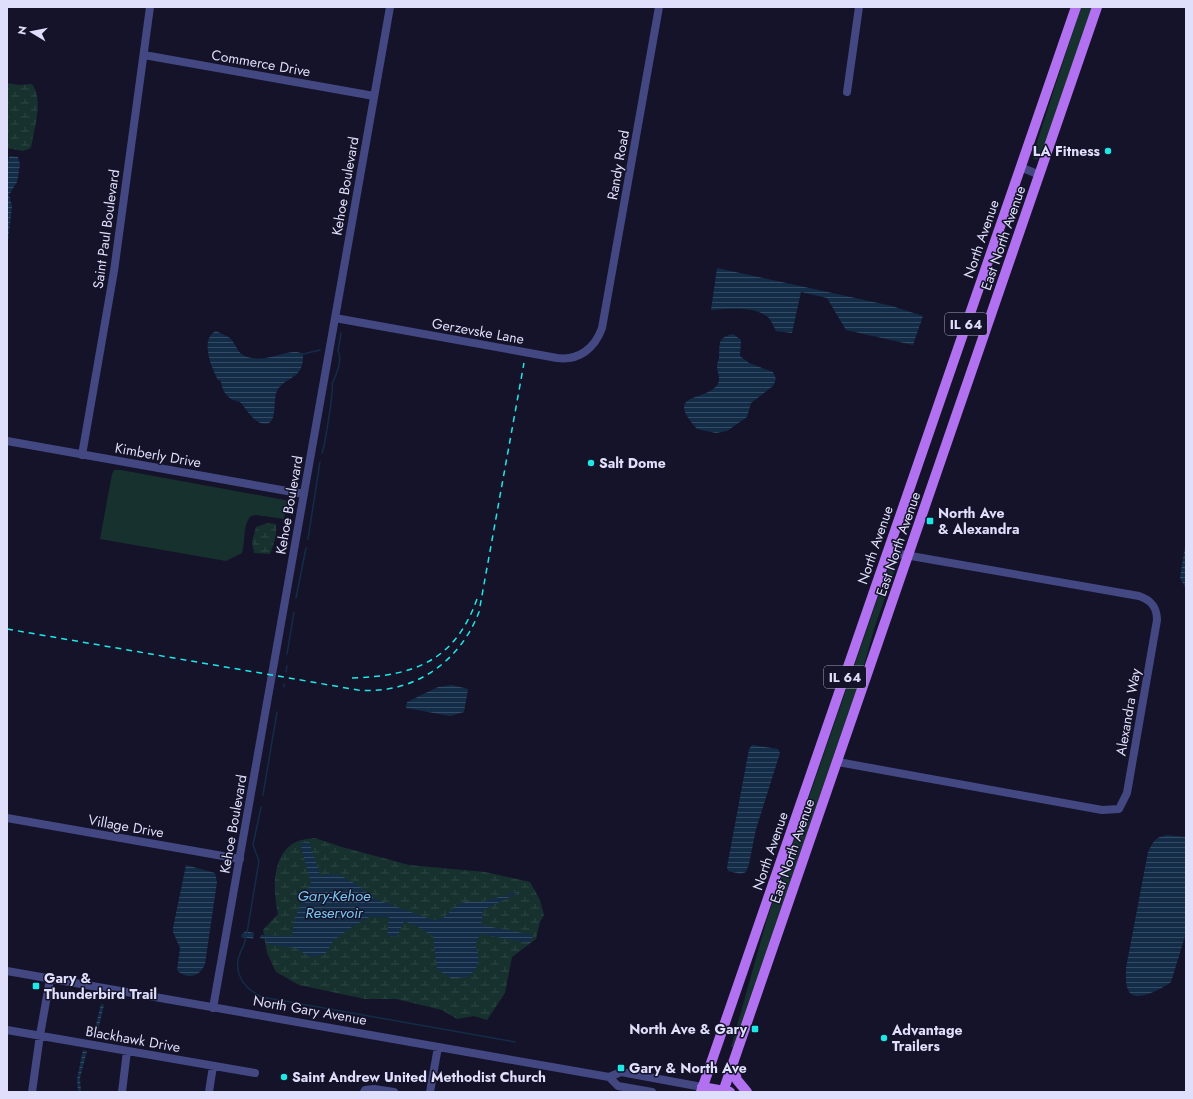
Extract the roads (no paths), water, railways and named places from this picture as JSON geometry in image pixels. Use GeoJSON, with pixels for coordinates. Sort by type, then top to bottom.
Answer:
{"type":"FeatureCollection","features":[{"type":"Feature","properties":{"kind":"main road","name":"North Avenue"},"geometry":{"type":"LineString","coordinates":[[701,1090],[1076,7]]}},
{"type":"Feature","properties":{"kind":"main road","name":"East North Avenue"},"geometry":{"type":"LineString","coordinates":[[726,1092],[733,1065],[1097,7]]}},
{"type":"Feature","properties":{"kind":"main road"},"geometry":{"type":"LineString","coordinates":[[733,1065],[737,1080],[747,1092]]}},
{"type":"Feature","properties":{"kind":"main road","name":"North Gary Avenue"},"geometry":{"type":"LineString","coordinates":[[701,1090],[726,1092]]}},
{"type":"Feature","properties":{"kind":"street","name":"Saint Paul Boulevard"},"geometry":{"type":"LineString","coordinates":[[82,454],[114,271],[150,7]]}},
{"type":"Feature","properties":{"kind":"street","name":"Kehoe Boulevard"},"geometry":{"type":"LineString","coordinates":[[213,1008],[390,7]]}},
{"type":"Feature","properties":{"kind":"street","name":"Randy Road"},"geometry":{"type":"LineString","coordinates":[[602,328],[659,7]]}},
{"type":"Feature","properties":{"kind":"street"},"geometry":{"type":"LineString","coordinates":[[847,92],[859,7]]}},
{"type":"Feature","properties":{"kind":"street","name":"Commerce Drive"},"geometry":{"type":"LineString","coordinates":[[144,56],[374,96]]}},
{"type":"Feature","properties":{"kind":"street"},"geometry":{"type":"LineString","coordinates":[[1020,167],[1040,175]]}},
{"type":"Feature","properties":{"kind":"street","name":"Gerzevske Lane"},"geometry":{"type":"LineString","coordinates":[[335,318],[563,359],[582,356],[596,342],[602,328]]}},
{"type":"Feature","properties":{"kind":"street","name":"Kimberly Drive"},"geometry":{"type":"LineString","coordinates":[[7,441],[304,494]]}},
{"type":"Feature","properties":{"kind":"street","name":"Alexandra Way"},"geometry":{"type":"LineString","coordinates":[[838,762],[1102,810],[1119,809],[1125,797],[1157,620],[1153,605],[1145,598],[1139,596],[888,552]]}},
{"type":"Feature","properties":{"kind":"street","name":"Village Drive"},"geometry":{"type":"LineString","coordinates":[[7,818],[240,858]]}},
{"type":"Feature","properties":{"kind":"street","name":"North Gary Avenue"},"geometry":{"type":"LineString","coordinates":[[7,971],[609,1077],[621,1072],[701,1090]]}},
{"type":"Feature","properties":{"kind":"street"},"geometry":{"type":"LineString","coordinates":[[32,1092],[50,979]]}},
{"type":"Feature","properties":{"kind":"street","name":"Blackhawk Drive"},"geometry":{"type":"LineString","coordinates":[[7,1030],[255,1074]]}},
{"type":"Feature","properties":{"kind":"street"},"geometry":{"type":"LineString","coordinates":[[430,1092],[438,1047]]}},
{"type":"Feature","properties":{"kind":"street"},"geometry":{"type":"LineString","coordinates":[[122,1092],[127,1051]]}},
{"type":"Feature","properties":{"kind":"street"},"geometry":{"type":"LineString","coordinates":[[209,1092],[213,1066]]}},
{"type":"Feature","properties":{"kind":"street","name":"North Gary Avenue"},"geometry":{"type":"LineString","coordinates":[[609,1077],[618,1086],[652,1092]]}},
{"type":"Feature","properties":{"kind":"street"},"geometry":{"type":"LineString","coordinates":[[364,1092],[371,1089],[394,1092]]}},
{"type":"Feature","properties":{"kind":"water"},"geometry":{"type":"Polygon","coordinates":[[[9,157],[18,157],[20,165],[17,182],[9,195],[12,206],[7,250],[7,168],[9,157]]]}},
{"type":"Feature","properties":{"kind":"water"},"geometry":{"type":"Polygon","coordinates":[[[717,268],[892,306],[923,316],[913,345],[846,330],[827,298],[801,292],[792,333],[776,331],[768,317],[756,311],[741,309],[711,310],[717,268]]]}},
{"type":"Feature","properties":{"kind":"water"},"geometry":{"type":"Polygon","coordinates":[[[216,331],[230,338],[238,351],[247,357],[259,359],[292,352],[303,354],[301,369],[294,377],[285,382],[277,391],[273,417],[269,423],[265,424],[256,421],[241,403],[230,399],[224,392],[221,381],[218,380],[208,354],[208,340],[216,331]]]}},
{"type":"Feature","properties":{"kind":"water"},"geometry":{"type":"Polygon","coordinates":[[[733,334],[741,340],[740,356],[749,363],[773,372],[776,379],[773,386],[751,403],[747,417],[727,431],[716,433],[697,429],[684,409],[685,403],[690,399],[712,390],[718,384],[719,377],[717,366],[720,342],[724,337],[733,334]]]}},
{"type":"Feature","properties":{"kind":"water"},"geometry":{"type":"Polygon","coordinates":[[[1186,540],[1186,589],[1180,578],[1186,540]]]}},
{"type":"Feature","properties":{"kind":"water"},"geometry":{"type":"Polygon","coordinates":[[[452,685],[468,689],[464,712],[450,716],[406,708],[407,702],[438,687],[452,685]]]}},
{"type":"Feature","properties":{"kind":"water"},"geometry":{"type":"Polygon","coordinates":[[[752,745],[778,749],[780,753],[756,829],[749,864],[746,872],[741,874],[728,871],[727,867],[749,749],[752,745]]]}},
{"type":"Feature","properties":{"kind":"water"},"geometry":{"type":"Polygon","coordinates":[[[1167,835],[1186,837],[1186,933],[1171,982],[1162,988],[1139,996],[1130,993],[1127,988],[1126,968],[1148,852],[1155,840],[1167,835]]]}},
{"type":"Feature","properties":{"kind":"water","name":"Gary-Kehoe Reservoir"},"geometry":{"type":"Polygon","coordinates":[[[309,842],[321,877],[326,874],[340,875],[359,886],[375,899],[433,920],[443,918],[456,906],[465,902],[481,902],[522,891],[483,910],[481,925],[533,935],[530,943],[480,934],[475,945],[479,959],[475,970],[468,977],[451,978],[437,969],[433,936],[404,921],[397,937],[387,935],[389,917],[369,917],[334,940],[325,954],[311,957],[295,948],[266,944],[267,940],[260,938],[261,935],[292,936],[295,917],[311,883],[300,843],[309,842]]]}},
{"type":"Feature","properties":{"kind":"water"},"geometry":{"type":"Polygon","coordinates":[[[186,865],[215,873],[217,882],[205,964],[200,972],[192,976],[184,975],[177,970],[180,948],[173,932],[186,865]]]}},
{"type":"Feature","properties":{"kind":"water"},"geometry":{"type":"Polygon","coordinates":[[[246,931],[254,933],[253,939],[241,937],[246,931]]]}},
{"type":"Feature","properties":{"kind":"water"},"geometry":{"type":"Polygon","coordinates":[[[101,1004],[104,1005],[96,1039],[93,1037],[101,1004]]]}},
{"type":"Feature","properties":{"kind":"water"},"geometry":{"type":"Polygon","coordinates":[[[83,1050],[87,1051],[80,1078],[81,1092],[78,1092],[77,1079],[83,1050]]]}},
{"type":"Feature","properties":{"kind":"waterway"},"geometry":{"type":"LineString","coordinates":[[322,453],[329,417],[332,384],[340,359],[338,351],[341,333]]}},
{"type":"Feature","properties":{"kind":"waterway"},"geometry":{"type":"LineString","coordinates":[[303,354],[320,350]]}},
{"type":"Feature","properties":{"kind":"waterway"},"geometry":{"type":"LineString","coordinates":[[308,539],[320,462]]}},
{"type":"Feature","properties":{"kind":"waterway"},"geometry":{"type":"LineString","coordinates":[[296,598],[306,548]]}},
{"type":"Feature","properties":{"kind":"waterway"},"geometry":{"type":"LineString","coordinates":[[287,654],[294,612]]}},
{"type":"Feature","properties":{"kind":"waterway"},"geometry":{"type":"LineString","coordinates":[[286,672],[287,666]]}},
{"type":"Feature","properties":{"kind":"waterway"},"geometry":{"type":"LineString","coordinates":[[263,795],[277,712]]}},
{"type":"Feature","properties":{"kind":"waterway"},"geometry":{"type":"LineString","coordinates":[[247,933],[259,861],[253,845],[261,807]]}},
{"type":"Feature","properties":{"kind":"waterway"},"geometry":{"type":"LineString","coordinates":[[246,936],[238,958],[239,972],[245,984],[256,994],[262,997],[515,1042]]}},
{"type":"Feature","properties":{"kind":"railway"},"geometry":{"type":"LineString","coordinates":[[7,629],[358,690],[378,690],[397,687],[415,681],[432,672],[447,660],[460,646],[471,630],[479,612],[524,363]]}},
{"type":"Feature","properties":{"kind":"railway"},"geometry":{"type":"LineString","coordinates":[[352,678],[395,674],[430,661],[444,651],[457,637],[468,620],[477,599]]}},
{"type":"Feature","properties":{"kind":"place","name":"LA Fitness"},"geometry":{"type":"Point","coordinates":[1108,151]}},
{"type":"Feature","properties":{"kind":"place","name":"Salt Dome"},"geometry":{"type":"Point","coordinates":[591,463]}},
{"type":"Feature","properties":{"kind":"place","name":"North Ave & Alexandra"},"geometry":{"type":"Point","coordinates":[930,521]}},
{"type":"Feature","properties":{"kind":"place","name":"Gary & Thunderbird Trail"},"geometry":{"type":"Point","coordinates":[36,986]}},
{"type":"Feature","properties":{"kind":"place","name":"North Ave & Gary"},"geometry":{"type":"Point","coordinates":[755,1029]}},
{"type":"Feature","properties":{"kind":"place","name":"Advantage Trailers"},"geometry":{"type":"Point","coordinates":[884,1038]}},
{"type":"Feature","properties":{"kind":"place","name":"Gary & North Ave"},"geometry":{"type":"Point","coordinates":[621,1068]}},
{"type":"Feature","properties":{"kind":"place","name":"Saint Andrew United Methodist Church"},"geometry":{"type":"Point","coordinates":[284,1077]}}]}
